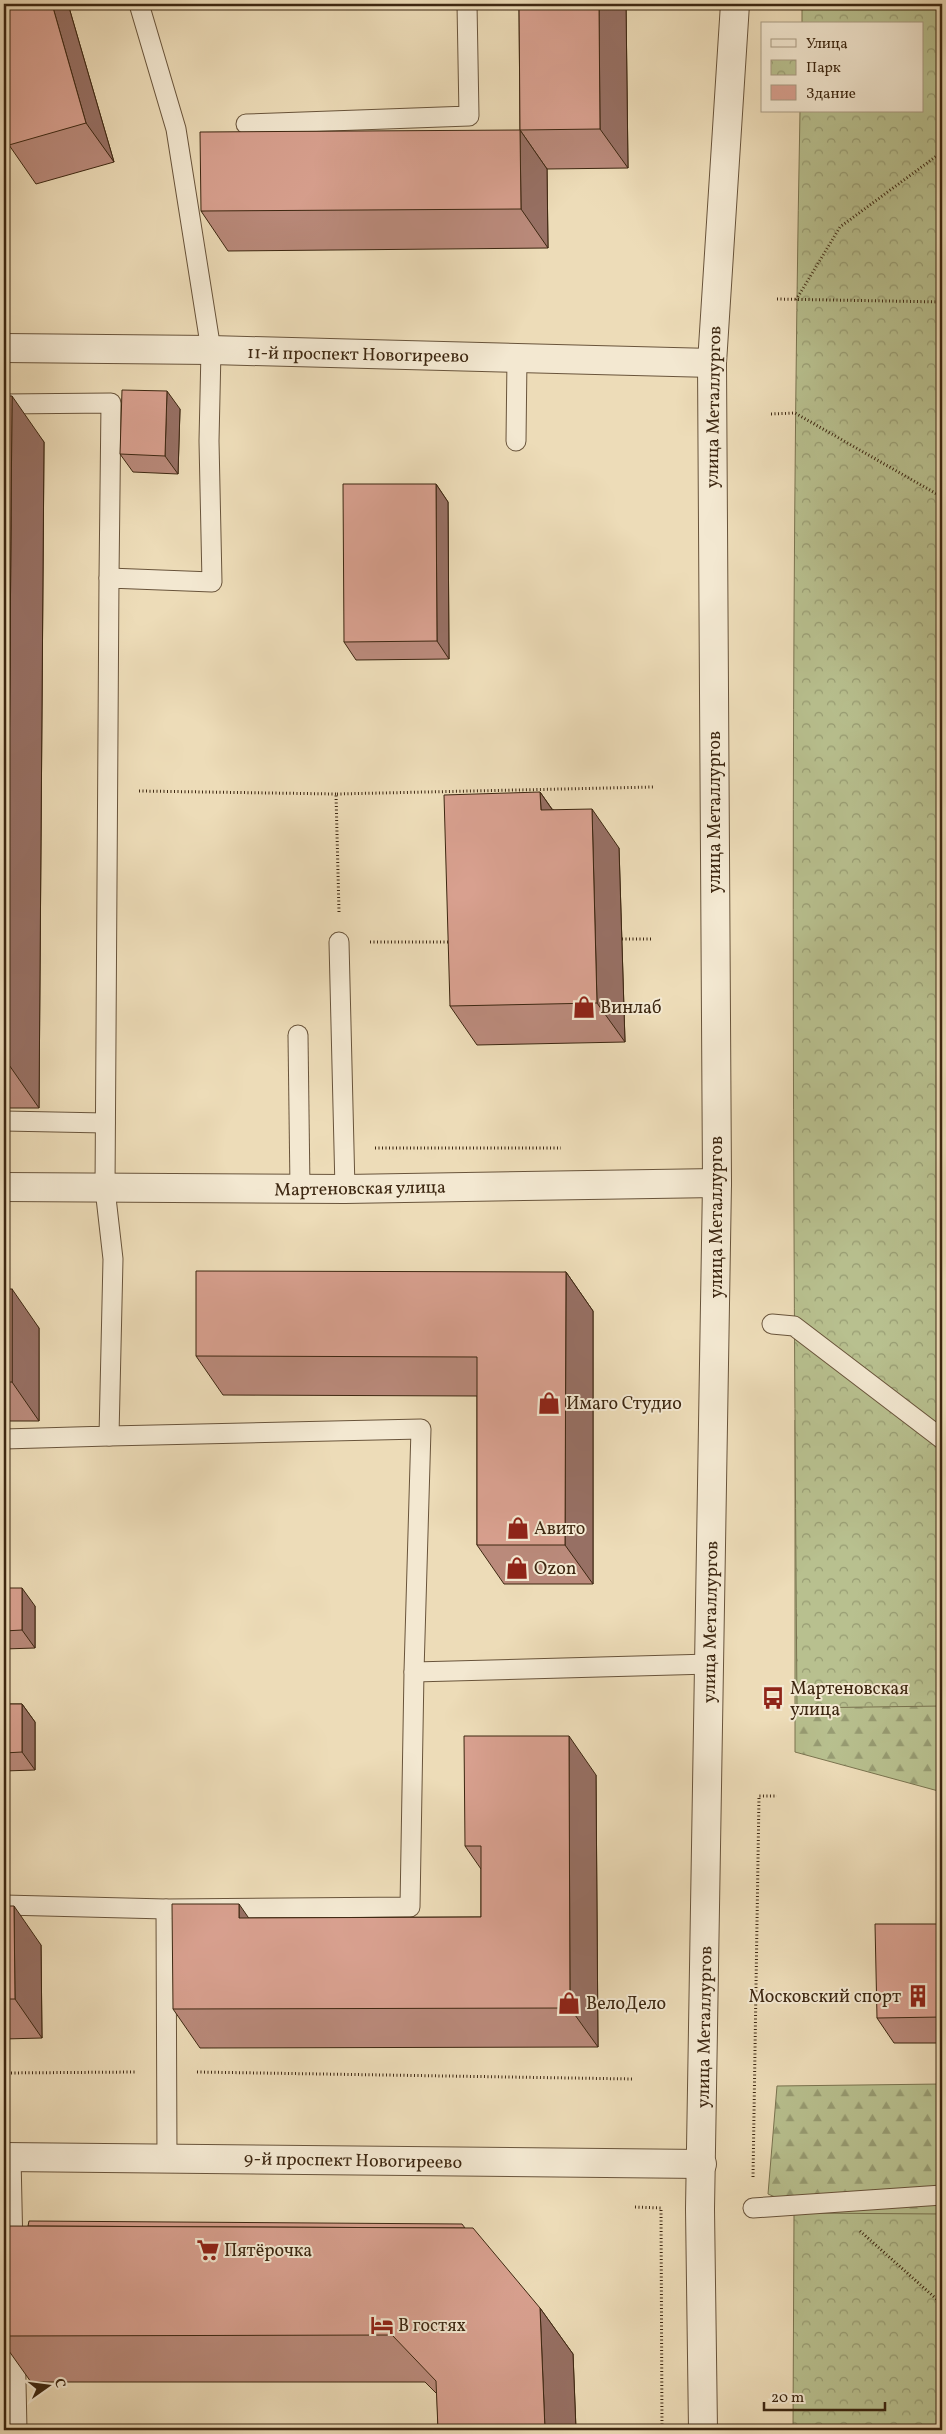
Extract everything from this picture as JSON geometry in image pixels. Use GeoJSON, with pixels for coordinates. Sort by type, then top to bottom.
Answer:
{"type":"FeatureCollection","features":[{"type":"Feature","properties":{"kind":"street","name":"улица Металлургов"},"geometry":{"type":"LineString","coordinates":[[703,2430],[702,2164],[717,1183],[712,363],[735,4]]}},
{"type":"Feature","properties":{"kind":"street","name":"11-й проспект Новогиреево"},"geometry":{"type":"LineString","coordinates":[[4,348],[211,350],[712,363]]}},
{"type":"Feature","properties":{"kind":"street","name":"Мартеновская улица"},"geometry":{"type":"LineString","coordinates":[[4,1187],[345,1189],[717,1183]]}},
{"type":"Feature","properties":{"kind":"street","name":"9-й проспект Новогиреево"},"geometry":{"type":"LineString","coordinates":[[7,2157],[702,2164]]}},
{"type":"Feature","properties":{"kind":"lane"},"geometry":{"type":"LineString","coordinates":[[109,578],[212,582],[209,441],[211,350],[176,129],[139,4]]}},
{"type":"Feature","properties":{"kind":"lane"},"geometry":{"type":"LineString","coordinates":[[246,124],[469,116],[467,4]]}},
{"type":"Feature","properties":{"kind":"lane"},"geometry":{"type":"LineString","coordinates":[[516,441],[517,358]]}},
{"type":"Feature","properties":{"kind":"lane"},"geometry":{"type":"LineString","coordinates":[[4,404],[111,403],[105,1188],[113,1259],[109,1436]]}},
{"type":"Feature","properties":{"kind":"lane"},"geometry":{"type":"LineString","coordinates":[[340,942],[345,1189]]}},
{"type":"Feature","properties":{"kind":"lane"},"geometry":{"type":"LineString","coordinates":[[298,1035],[300,1189]]}},
{"type":"Feature","properties":{"kind":"lane"},"geometry":{"type":"LineString","coordinates":[[4,1121],[106,1123]]}},
{"type":"Feature","properties":{"kind":"lane"},"geometry":{"type":"LineString","coordinates":[[772,1324],[794,1326],[942,1438]]}},
{"type":"Feature","properties":{"kind":"lane"},"geometry":{"type":"LineString","coordinates":[[4,1439],[421,1429],[410,1907],[166,1909],[4,1905]]}},
{"type":"Feature","properties":{"kind":"lane"},"geometry":{"type":"LineString","coordinates":[[414,1672],[710,1664]]}},
{"type":"Feature","properties":{"kind":"lane"},"geometry":{"type":"LineString","coordinates":[[166,1909],[167,2159]]}},
{"type":"Feature","properties":{"kind":"lane"},"geometry":{"type":"LineString","coordinates":[[7,2157],[13,2264]]}},
{"type":"Feature","properties":{"kind":"lane"},"geometry":{"type":"LineString","coordinates":[[753,2208],[942,2195]]}},
{"type":"Feature","properties":{"kind":"lane"},"geometry":{"type":"LineString","coordinates":[[14,2323],[17,2430]]}},
{"type":"Feature","properties":{"kind":"path"},"geometry":{"type":"LineString","coordinates":[[796,300],[840,227],[942,152]]}},
{"type":"Feature","properties":{"kind":"path"},"geometry":{"type":"LineString","coordinates":[[777,299],[942,302]]}},
{"type":"Feature","properties":{"kind":"path"},"geometry":{"type":"LineString","coordinates":[[772,414],[795,413],[942,497]]}},
{"type":"Feature","properties":{"kind":"path"},"geometry":{"type":"LineString","coordinates":[[108,790],[336,794],[653,787]]}},
{"type":"Feature","properties":{"kind":"path"},"geometry":{"type":"LineString","coordinates":[[336,794],[340,942],[455,942]]}},
{"type":"Feature","properties":{"kind":"path"},"geometry":{"type":"LineString","coordinates":[[622,940],[653,939]]}},
{"type":"Feature","properties":{"kind":"path"},"geometry":{"type":"LineString","coordinates":[[344,1148],[567,1148]]}},
{"type":"Feature","properties":{"kind":"path"},"geometry":{"type":"LineString","coordinates":[[753,2208],[759,1796],[777,1796]]}},
{"type":"Feature","properties":{"kind":"path"},"geometry":{"type":"LineString","coordinates":[[4,2074],[167,2071],[633,2079]]}},
{"type":"Feature","properties":{"kind":"path"},"geometry":{"type":"LineString","coordinates":[[827,2203],[942,2304]]}},
{"type":"Feature","properties":{"kind":"path"},"geometry":{"type":"LineString","coordinates":[[635,2207],[661,2208],[662,2430]]}},
{"type":"Feature","properties":{"kind":"green space"},"geometry":{"type":"Polygon","coordinates":[[[802,4],[942,4],[942,1706],[797,1708],[794,710],[800,112],[924,112],[924,22],[802,22],[802,4]]]}},
{"type":"Feature","properties":{"kind":"green space"},"geometry":{"type":"Polygon","coordinates":[[[942,1321],[942,1792],[795,1752],[795,1420],[926,1382],[942,1321]]]}},
{"type":"Feature","properties":{"kind":"green space"},"geometry":{"type":"Polygon","coordinates":[[[942,2084],[942,2216],[868,2236],[768,2194],[777,2086],[942,2084]]]}},
{"type":"Feature","properties":{"kind":"green space"},"geometry":{"type":"Polygon","coordinates":[[[794,2213],[942,2214],[942,2430],[793,2430],[794,2213]]]}},
{"type":"Feature","properties":{"kind":"building"},"geometry":{"type":"Polygon","coordinates":[[[4,4],[52,4],[86,123],[9,145],[4,129],[4,4]]]}},
{"type":"Feature","properties":{"kind":"building"},"geometry":{"type":"Polygon","coordinates":[[[519,4],[599,4],[600,129],[520,130],[519,4]]]}},
{"type":"Feature","properties":{"kind":"building"},"geometry":{"type":"Polygon","coordinates":[[[520,130],[521,209],[201,211],[200,132],[520,130]]]}},
{"type":"Feature","properties":{"kind":"building"},"geometry":{"type":"Polygon","coordinates":[[[122,390],[167,391],[165,456],[120,454],[122,390]]]}},
{"type":"Feature","properties":{"kind":"building"},"geometry":{"type":"Polygon","coordinates":[[[4,396],[12,396],[7,1062],[4,1062],[4,396]]]}},
{"type":"Feature","properties":{"kind":"building"},"geometry":{"type":"Polygon","coordinates":[[[343,484],[436,484],[437,641],[344,642],[343,484]]]}},
{"type":"Feature","properties":{"kind":"building"},"geometry":{"type":"Polygon","coordinates":[[[540,792],[541,810],[592,809],[597,1003],[450,1006],[444,795],[540,792]]]}},
{"type":"Feature","properties":{"kind":"building"},"geometry":{"type":"Polygon","coordinates":[[[196,1271],[566,1272],[565,1545],[477,1545],[477,1357],[196,1356],[196,1271]]]}},
{"type":"Feature","properties":{"kind":"building"},"geometry":{"type":"Polygon","coordinates":[[[4,1289],[12,1289],[12,1382],[4,1382],[4,1289]]]}},
{"type":"Feature","properties":{"kind":"building"},"geometry":{"type":"Polygon","coordinates":[[[4,1588],[22,1588],[22,1630],[4,1631],[4,1588]]]}},
{"type":"Feature","properties":{"kind":"building"},"geometry":{"type":"Polygon","coordinates":[[[4,1704],[22,1704],[22,1752],[4,1753],[4,1704]]]}},
{"type":"Feature","properties":{"kind":"building"},"geometry":{"type":"Polygon","coordinates":[[[464,1736],[569,1736],[570,2008],[173,2009],[172,1904],[239,1904],[239,1918],[481,1917],[481,1846],[465,1846],[464,1736]]]}},
{"type":"Feature","properties":{"kind":"building"},"geometry":{"type":"Polygon","coordinates":[[[4,1906],[14,1906],[15,1999],[4,1999],[4,1906]]]}},
{"type":"Feature","properties":{"kind":"building"},"geometry":{"type":"Polygon","coordinates":[[[875,1924],[942,1924],[942,2017],[877,2018],[875,1924]]]}},
{"type":"Feature","properties":{"kind":"building"},"geometry":{"type":"Polygon","coordinates":[[[29,2221],[462,2224],[465,2228],[28,2226],[29,2221]]]}},
{"type":"Feature","properties":{"kind":"building"},"geometry":{"type":"Polygon","coordinates":[[[4,2226],[473,2228],[540,2308],[545,2430],[438,2430],[436,2381],[392,2335],[4,2336],[4,2226]]]}},
{"type":"Feature","properties":{"kind":"place","name":"Винлаб"},"geometry":{"type":"Point","coordinates":[584,1007]}},
{"type":"Feature","properties":{"kind":"place","name":"Имаго Студио"},"geometry":{"type":"Point","coordinates":[549,1403]}},
{"type":"Feature","properties":{"kind":"place","name":"Авито"},"geometry":{"type":"Point","coordinates":[518,1528]}},
{"type":"Feature","properties":{"kind":"place","name":"Ozon"},"geometry":{"type":"Point","coordinates":[517,1568]}},
{"type":"Feature","properties":{"kind":"place","name":"Мартеновская улица"},"geometry":{"type":"Point","coordinates":[773,1698]}},
{"type":"Feature","properties":{"kind":"place","name":"Московский спорт"},"geometry":{"type":"Point","coordinates":[918,1996]}},
{"type":"Feature","properties":{"kind":"place","name":"ВелоДело"},"geometry":{"type":"Point","coordinates":[569,2003]}},
{"type":"Feature","properties":{"kind":"place","name":"Пятёрочка"},"geometry":{"type":"Point","coordinates":[208,2250]}},
{"type":"Feature","properties":{"kind":"place","name":"В гостях"},"geometry":{"type":"Point","coordinates":[382,2325]}}]}
